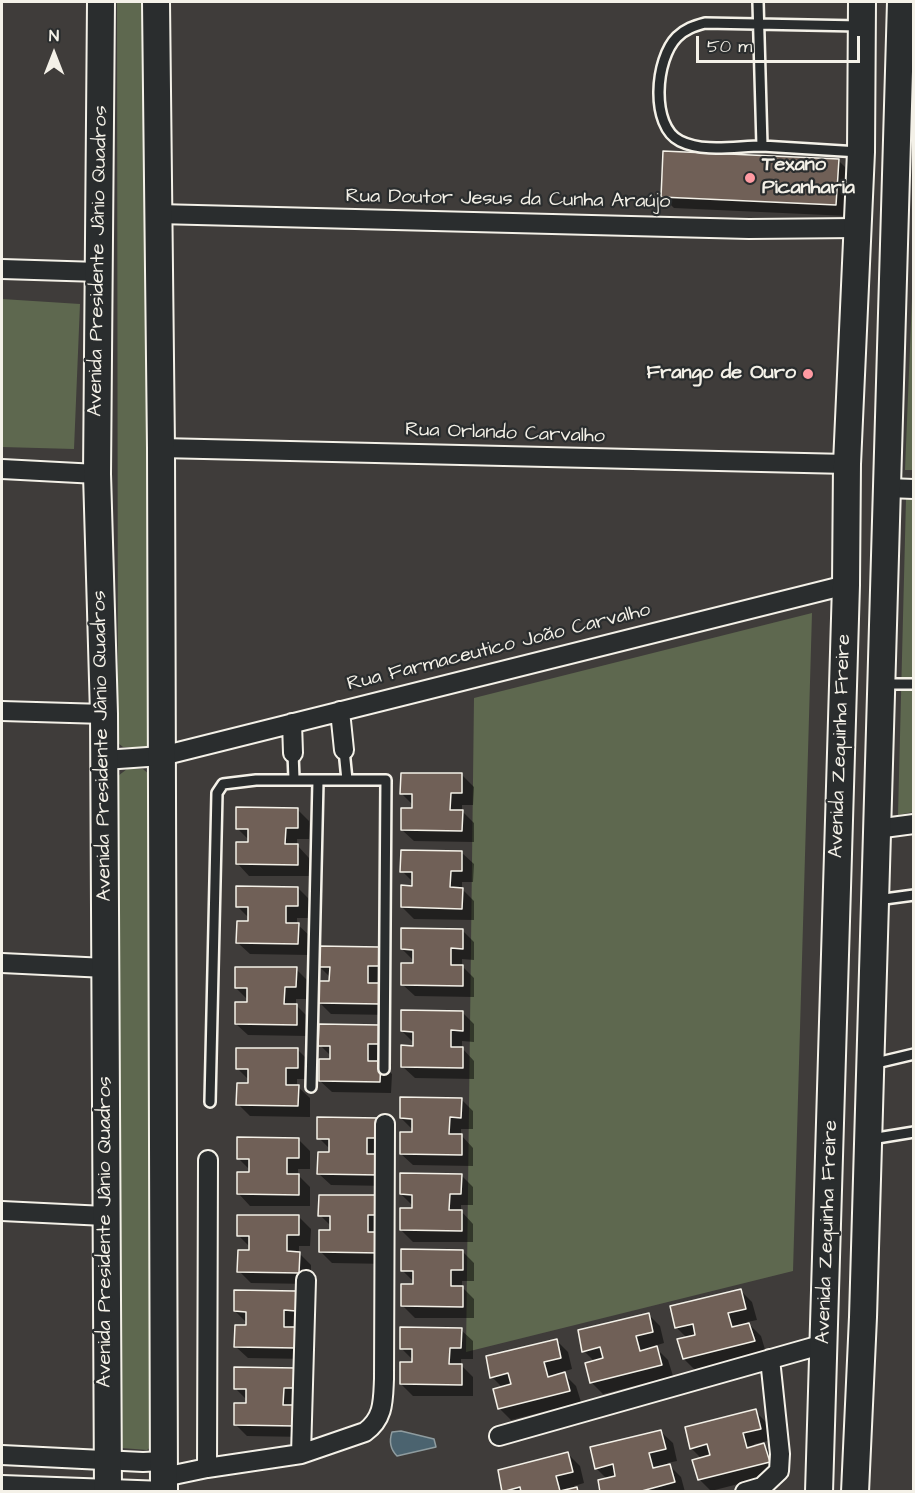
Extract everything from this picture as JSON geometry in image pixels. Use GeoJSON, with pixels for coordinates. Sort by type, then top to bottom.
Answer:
{"type":"FeatureCollection","features":[{"type":"Feature","properties":{"kind":"main road","name":"Avenida Presidente Jânio Quadros"},"geometry":{"type":"LineString","coordinates":[[101,2],[97,474],[104,714],[108,1490]]}},
{"type":"Feature","properties":{"kind":"main road"},"geometry":{"type":"LineString","coordinates":[[156,2],[161,448],[164,1480]]}},
{"type":"Feature","properties":{"kind":"main road"},"geometry":{"type":"LineString","coordinates":[[864,10],[893,2]]}},
{"type":"Feature","properties":{"kind":"main road","name":"Avenida Zequinha Freire"},"geometry":{"type":"LineString","coordinates":[[855,1491],[869,1139],[901,2]]}},
{"type":"Feature","properties":{"kind":"main road","name":"Avenida Zequinha Freire"},"geometry":{"type":"LineString","coordinates":[[819,1491],[846,585],[847,464],[861,152],[864,10]]}},
{"type":"Feature","properties":{"kind":"main road"},"geometry":{"type":"LineString","coordinates":[[847,464],[855,478],[861,483],[888,488]]}},
{"type":"Feature","properties":{"kind":"main road"},"geometry":{"type":"LineString","coordinates":[[827,1264],[844,1269],[856,1268],[865,1264]]}},
{"type":"Feature","properties":{"kind":"main road"},"geometry":{"type":"LineString","coordinates":[[825,1314],[835,1307],[850,1306],[863,1317]]}},
{"type":"Feature","properties":{"kind":"street","name":"Rua Doutor Jesus da Cunha Araújo"},"geometry":{"type":"LineString","coordinates":[[158,214],[749,229],[857,228]]}},
{"type":"Feature","properties":{"kind":"street"},"geometry":{"type":"LineString","coordinates":[[2,269],[99,272]]}},
{"type":"Feature","properties":{"kind":"street","name":"Rua Orlando Carvalho"},"geometry":{"type":"LineString","coordinates":[[161,448],[847,464]]}},
{"type":"Feature","properties":{"kind":"street"},"geometry":{"type":"LineString","coordinates":[[2,469],[97,474]]}},
{"type":"Feature","properties":{"kind":"street"},"geometry":{"type":"LineString","coordinates":[[888,488],[914,489]]}},
{"type":"Feature","properties":{"kind":"street","name":"Rua Farmaceutico João Carvalho"},"geometry":{"type":"LineString","coordinates":[[104,760],[162,756],[846,585]]}},
{"type":"Feature","properties":{"kind":"street"},"geometry":{"type":"LineString","coordinates":[[2,711],[104,714]]}},
{"type":"Feature","properties":{"kind":"street"},"geometry":{"type":"LineString","coordinates":[[340,711],[344,750]]}},
{"type":"Feature","properties":{"kind":"street"},"geometry":{"type":"LineString","coordinates":[[292,723],[293,753]]}},
{"type":"Feature","properties":{"kind":"street"},"geometry":{"type":"LineString","coordinates":[[876,830],[914,824]]}},
{"type":"Feature","properties":{"kind":"street"},"geometry":{"type":"LineString","coordinates":[[2,963],[106,968]]}},
{"type":"Feature","properties":{"kind":"street"},"geometry":{"type":"LineString","coordinates":[[2,1485],[108,1490],[164,1480],[207,1467],[301,1455],[365,1432],[373,1426],[380,1417],[383,1407],[385,1124]]}},
{"type":"Feature","properties":{"kind":"street"},"geometry":{"type":"LineString","coordinates":[[207,1467],[208,1160]]}},
{"type":"Feature","properties":{"kind":"street"},"geometry":{"type":"LineString","coordinates":[[2,1211],[105,1216]]}},
{"type":"Feature","properties":{"kind":"street"},"geometry":{"type":"LineString","coordinates":[[301,1455],[306,1280]]}},
{"type":"Feature","properties":{"kind":"street"},"geometry":{"type":"LineString","coordinates":[[499,1436],[824,1344]]}},
{"type":"Feature","properties":{"kind":"street"},"geometry":{"type":"LineString","coordinates":[[745,1491],[762,1487],[779,1472],[780,1455],[770,1359]]}},
{"type":"Feature","properties":{"kind":"street"},"geometry":{"type":"LineString","coordinates":[[2,1455],[143,1462],[164,1480]]}},
{"type":"Feature","properties":{"kind":"lane"},"geometry":{"type":"LineString","coordinates":[[758,2],[762,146]]}},
{"type":"Feature","properties":{"kind":"lane"},"geometry":{"type":"LineString","coordinates":[[861,152],[762,146],[701,148],[679,141],[665,129],[658,92],[661,65],[675,38],[691,27],[705,23],[758,23],[864,10]]}},
{"type":"Feature","properties":{"kind":"lane"},"geometry":{"type":"LineString","coordinates":[[881,684],[914,684]]}},
{"type":"Feature","properties":{"kind":"lane"},"geometry":{"type":"LineString","coordinates":[[344,750],[347,780]]}},
{"type":"Feature","properties":{"kind":"lane"},"geometry":{"type":"LineString","coordinates":[[293,753],[294,779]]}},
{"type":"Feature","properties":{"kind":"lane"},"geometry":{"type":"LineString","coordinates":[[210,1102],[217,793],[223,784],[294,779],[386,780],[384,1069]]}},
{"type":"Feature","properties":{"kind":"lane"},"geometry":{"type":"LineString","coordinates":[[311,1087],[318,781]]}},
{"type":"Feature","properties":{"kind":"lane"},"geometry":{"type":"LineString","coordinates":[[874,900],[914,895]]}},
{"type":"Feature","properties":{"kind":"lane"},"geometry":{"type":"LineString","coordinates":[[870,1065],[914,1054]]}},
{"type":"Feature","properties":{"kind":"lane"},"geometry":{"type":"LineString","coordinates":[[869,1139],[914,1132]]}},
{"type":"Feature","properties":{"kind":"green space"},"geometry":{"type":"Polygon","coordinates":[[[117,2],[151,2],[149,747],[123,747],[118,743],[117,2]]]}},
{"type":"Feature","properties":{"kind":"green space"},"geometry":{"type":"Polygon","coordinates":[[[913,273],[914,470],[905,470],[913,273]]]}},
{"type":"Feature","properties":{"kind":"green space"},"geometry":{"type":"Polygon","coordinates":[[[2,299],[80,304],[74,449],[2,447],[2,299]]]}},
{"type":"Feature","properties":{"kind":"green space"},"geometry":{"type":"Polygon","coordinates":[[[906,499],[913,499],[913,812],[898,815],[906,499]]]}},
{"type":"Feature","properties":{"kind":"green space"},"geometry":{"type":"Polygon","coordinates":[[[812,613],[793,1271],[466,1352],[474,698],[812,613]]]}},
{"type":"Feature","properties":{"kind":"green space"},"geometry":{"type":"Polygon","coordinates":[[[127,769],[143,769],[151,776],[151,1447],[147,1450],[122,1448],[118,1443],[118,776],[127,769]]]}},
{"type":"Feature","properties":{"kind":"water"},"geometry":{"type":"Polygon","coordinates":[[[401,1431],[434,1439],[436,1447],[397,1456],[391,1445],[392,1432],[401,1431]]]}},
{"type":"Feature","properties":{"kind":"building","name":"Texano Picanharia"},"geometry":{"type":"Polygon","coordinates":[[[663,151],[839,159],[836,205],[661,197],[663,151]]]}},
{"type":"Feature","properties":{"kind":"building"},"geometry":{"type":"Polygon","coordinates":[[[401,773],[462,773],[462,793],[451,793],[450,810],[463,810],[462,831],[401,830],[401,808],[412,808],[412,794],[400,794],[401,773]]]}},
{"type":"Feature","properties":{"kind":"building"},"geometry":{"type":"Polygon","coordinates":[[[236,807],[298,808],[298,828],[286,828],[285,844],[298,844],[298,865],[236,864],[236,842],[248,842],[248,829],[236,829],[236,807]]]}},
{"type":"Feature","properties":{"kind":"building"},"geometry":{"type":"Polygon","coordinates":[[[401,850],[462,851],[462,871],[451,871],[450,887],[463,888],[462,909],[401,907],[401,885],[412,886],[412,872],[400,872],[401,850]]]}},
{"type":"Feature","properties":{"kind":"building"},"geometry":{"type":"Polygon","coordinates":[[[236,886],[298,887],[298,906],[286,906],[286,923],[299,923],[298,944],[236,943],[237,921],[248,921],[248,907],[236,907],[236,886]]]}},
{"type":"Feature","properties":{"kind":"building"},"geometry":{"type":"Polygon","coordinates":[[[401,928],[463,929],[463,949],[451,948],[451,965],[463,965],[463,986],[401,985],[401,963],[413,963],[413,950],[401,949],[401,928]]]}},
{"type":"Feature","properties":{"kind":"building"},"geometry":{"type":"Polygon","coordinates":[[[318,946],[380,947],[379,966],[368,966],[368,983],[380,983],[380,1004],[318,1003],[318,981],[329,981],[330,967],[318,967],[318,946]]]}},
{"type":"Feature","properties":{"kind":"building"},"geometry":{"type":"Polygon","coordinates":[[[235,967],[297,967],[296,987],[285,987],[284,1004],[297,1004],[297,1025],[235,1024],[235,1002],[247,1002],[247,988],[235,988],[235,967]]]}},
{"type":"Feature","properties":{"kind":"building"},"geometry":{"type":"Polygon","coordinates":[[[401,1010],[463,1011],[463,1031],[451,1030],[451,1047],[463,1047],[463,1068],[401,1067],[401,1045],[413,1046],[413,1032],[401,1031],[401,1010]]]}},
{"type":"Feature","properties":{"kind":"building"},"geometry":{"type":"Polygon","coordinates":[[[319,1024],[380,1025],[380,1044],[368,1044],[368,1061],[381,1061],[380,1082],[319,1081],[319,1059],[330,1059],[330,1046],[318,1046],[319,1024]]]}},
{"type":"Feature","properties":{"kind":"building"},"geometry":{"type":"Polygon","coordinates":[[[236,1048],[298,1048],[298,1068],[286,1068],[286,1085],[299,1085],[298,1106],[236,1105],[237,1083],[248,1083],[248,1069],[236,1069],[236,1048]]]}},
{"type":"Feature","properties":{"kind":"building"},"geometry":{"type":"Polygon","coordinates":[[[400,1097],[462,1098],[461,1118],[450,1117],[449,1134],[462,1134],[462,1155],[400,1154],[400,1132],[412,1132],[412,1119],[400,1118],[400,1097]]]}},
{"type":"Feature","properties":{"kind":"building"},"geometry":{"type":"Polygon","coordinates":[[[317,1117],[379,1118],[379,1138],[367,1138],[367,1154],[379,1154],[379,1175],[317,1174],[318,1152],[329,1152],[329,1139],[317,1139],[317,1117]]]}},
{"type":"Feature","properties":{"kind":"building"},"geometry":{"type":"Polygon","coordinates":[[[237,1137],[299,1138],[299,1158],[287,1158],[287,1174],[299,1174],[299,1195],[237,1194],[237,1172],[249,1172],[249,1159],[237,1159],[237,1137]]]}},
{"type":"Feature","properties":{"kind":"building"},"geometry":{"type":"Polygon","coordinates":[[[400,1173],[462,1174],[461,1194],[450,1194],[449,1210],[462,1210],[462,1231],[400,1230],[400,1208],[412,1208],[412,1195],[400,1194],[400,1173]]]}},
{"type":"Feature","properties":{"kind":"building"},"geometry":{"type":"Polygon","coordinates":[[[319,1195],[380,1195],[380,1215],[368,1215],[368,1232],[381,1232],[380,1253],[319,1252],[319,1230],[330,1230],[330,1216],[318,1216],[319,1195]]]}},
{"type":"Feature","properties":{"kind":"building"},"geometry":{"type":"Polygon","coordinates":[[[237,1215],[299,1215],[299,1235],[287,1235],[287,1251],[300,1252],[299,1273],[237,1272],[238,1250],[249,1250],[249,1236],[237,1236],[237,1215]]]}},
{"type":"Feature","properties":{"kind":"building"},"geometry":{"type":"Polygon","coordinates":[[[401,1249],[463,1250],[463,1270],[451,1270],[451,1286],[463,1286],[463,1307],[401,1306],[401,1284],[413,1284],[413,1271],[401,1271],[401,1249]]]}},
{"type":"Feature","properties":{"kind":"building"},"geometry":{"type":"Polygon","coordinates":[[[741,1289],[746,1309],[728,1313],[732,1327],[749,1323],[755,1341],[683,1359],[677,1339],[695,1335],[693,1324],[675,1328],[670,1306],[741,1289]]]}},
{"type":"Feature","properties":{"kind":"building"},"geometry":{"type":"Polygon","coordinates":[[[234,1290],[296,1291],[296,1311],[284,1310],[284,1327],[296,1327],[296,1348],[234,1347],[235,1325],[246,1325],[246,1312],[234,1311],[234,1290]]]}},
{"type":"Feature","properties":{"kind":"building"},"geometry":{"type":"Polygon","coordinates":[[[649,1313],[653,1332],[636,1336],[640,1351],[657,1346],[662,1365],[590,1383],[585,1363],[603,1358],[600,1347],[582,1352],[578,1330],[649,1313]]]}},
{"type":"Feature","properties":{"kind":"building"},"geometry":{"type":"Polygon","coordinates":[[[400,1327],[462,1328],[461,1348],[450,1348],[449,1364],[462,1364],[462,1385],[400,1384],[400,1362],[412,1362],[412,1349],[400,1349],[400,1327]]]}},
{"type":"Feature","properties":{"kind":"building"},"geometry":{"type":"Polygon","coordinates":[[[557,1339],[561,1358],[544,1362],[548,1377],[565,1372],[570,1391],[498,1409],[493,1389],[511,1384],[508,1373],[490,1378],[486,1356],[557,1339]]]}},
{"type":"Feature","properties":{"kind":"building"},"geometry":{"type":"Polygon","coordinates":[[[234,1367],[296,1368],[296,1388],[284,1388],[283,1405],[296,1405],[296,1426],[234,1425],[234,1403],[246,1403],[246,1389],[234,1389],[234,1367]]]}},
{"type":"Feature","properties":{"kind":"building"},"geometry":{"type":"Polygon","coordinates":[[[756,1409],[761,1429],[743,1433],[747,1448],[764,1443],[770,1462],[698,1480],[692,1460],[710,1455],[707,1444],[690,1449],[685,1427],[756,1409]]]}},
{"type":"Feature","properties":{"kind":"building"},"geometry":{"type":"Polygon","coordinates":[[[661,1430],[666,1449],[649,1453],[653,1468],[670,1464],[675,1482],[638,1492],[600,1492],[598,1480],[615,1476],[613,1464],[595,1469],[590,1447],[661,1430]]]}},
{"type":"Feature","properties":{"kind":"building"},"geometry":{"type":"Polygon","coordinates":[[[568,1452],[573,1472],[556,1476],[560,1491],[577,1487],[578,1492],[521,1492],[520,1487],[502,1492],[498,1470],[568,1452]]]}},
{"type":"Feature","properties":{"kind":"place","name":"Texano Picanharia"},"geometry":{"type":"Point","coordinates":[750,178]}},
{"type":"Feature","properties":{"kind":"place","name":"Frango de Ouro"},"geometry":{"type":"Point","coordinates":[808,374]}}]}
